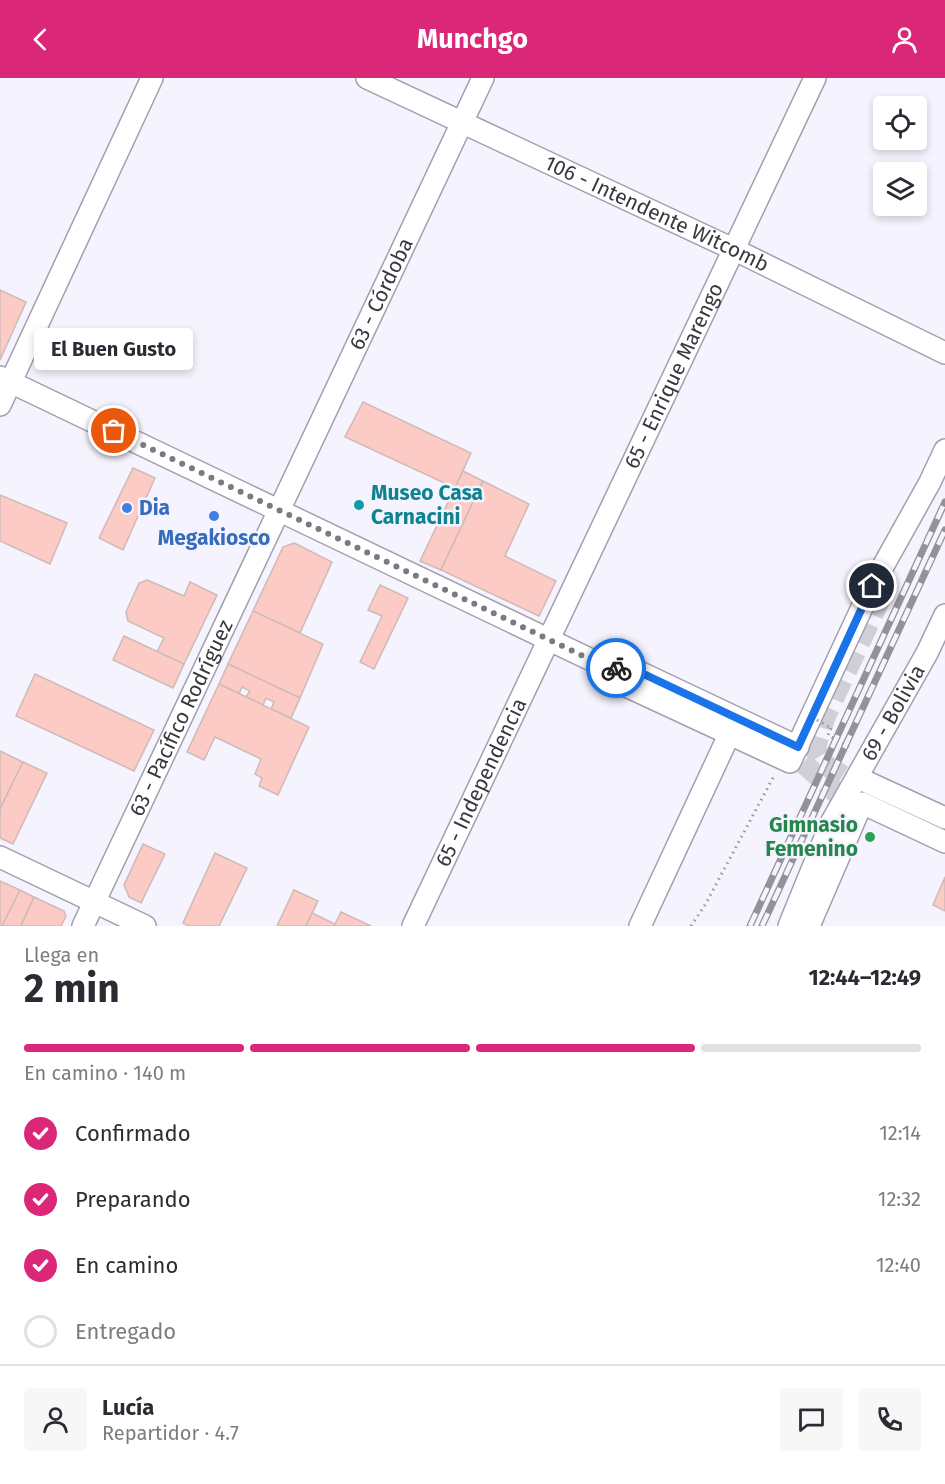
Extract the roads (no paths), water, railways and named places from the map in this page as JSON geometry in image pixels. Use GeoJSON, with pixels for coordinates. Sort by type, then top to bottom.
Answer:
{"type":"FeatureCollection","features":[{"type":"Feature","properties":{"kind":"street"},"geometry":{"type":"LineString","coordinates":[[0,405],[6,379],[152,78]]}},
{"type":"Feature","properties":{"kind":"street","name":"106 - Intendente Witcomb"},"geometry":{"type":"LineString","coordinates":[[368,78],[733,249],[945,352]]}},
{"type":"Feature","properties":{"kind":"street","name":"63 - Córdoba"},"geometry":{"type":"LineString","coordinates":[[278,510],[483,78]]}},
{"type":"Feature","properties":{"kind":"street","name":"65 - Enrique Marengo"},"geometry":{"type":"LineString","coordinates":[[547,639],[815,78]]}},
{"type":"Feature","properties":{"kind":"street"},"geometry":{"type":"LineString","coordinates":[[6,379],[606,667],[633,669],[794,754]]}},
{"type":"Feature","properties":{"kind":"street"},"geometry":{"type":"LineString","coordinates":[[881,597],[945,450]]}},
{"type":"Feature","properties":{"kind":"street"},"geometry":{"type":"LineString","coordinates":[[794,754],[872,586],[930,482]]}},
{"type":"Feature","properties":{"kind":"street","name":"63 - Pacífico Rodríguez"},"geometry":{"type":"LineString","coordinates":[[83,926],[278,510]]}},
{"type":"Feature","properties":{"kind":"street","name":"69 - Bolivia"},"geometry":{"type":"LineString","coordinates":[[789,926],[831,823],[927,653],[945,615]]}},
{"type":"Feature","properties":{"kind":"street","name":"65 - Independencia"},"geometry":{"type":"LineString","coordinates":[[412,926],[547,639]]}},
{"type":"Feature","properties":{"kind":"street"},"geometry":{"type":"LineString","coordinates":[[606,667],[622,684],[729,735],[794,754]]}},
{"type":"Feature","properties":{"kind":"street"},"geometry":{"type":"LineString","coordinates":[[640,926],[729,735]]}},
{"type":"Feature","properties":{"kind":"street"},"geometry":{"type":"LineString","coordinates":[[858,778],[945,818]]}},
{"type":"Feature","properties":{"kind":"street"},"geometry":{"type":"LineString","coordinates":[[809,926],[862,803],[945,842]]}},
{"type":"Feature","properties":{"kind":"street"},"geometry":{"type":"LineString","coordinates":[[0,857],[145,926]]}},
{"type":"Feature","properties":{"kind":"tunnel"},"geometry":{"type":"LineString","coordinates":[[869,792],[824,764],[815,749],[825,717],[881,597]]}},
{"type":"Feature","properties":{"kind":"tunnel"},"geometry":{"type":"LineString","coordinates":[[777,746],[802,762],[842,798],[846,807],[844,817]]}},
{"type":"Feature","properties":{"kind":"railway"},"geometry":{"type":"LineString","coordinates":[[750,926],[945,502]]}},
{"type":"Feature","properties":{"kind":"railway"},"geometry":{"type":"LineString","coordinates":[[762,926],[945,530]]}},
{"type":"Feature","properties":{"kind":"place","name":"El Buen Gusto"},"geometry":{"type":"Point","coordinates":[114,431]}},
{"type":"Feature","properties":{"kind":"place","name":"Museo Casa Carnacini"},"geometry":{"type":"Point","coordinates":[359,505]}},
{"type":"Feature","properties":{"kind":"place","name":"Dia"},"geometry":{"type":"Point","coordinates":[127,508]}},
{"type":"Feature","properties":{"kind":"place","name":"Megakiosco"},"geometry":{"type":"Point","coordinates":[214,516]}},
{"type":"Feature","properties":{"kind":"place","name":"Gimnasio Femenino"},"geometry":{"type":"Point","coordinates":[870,837]}}]}
